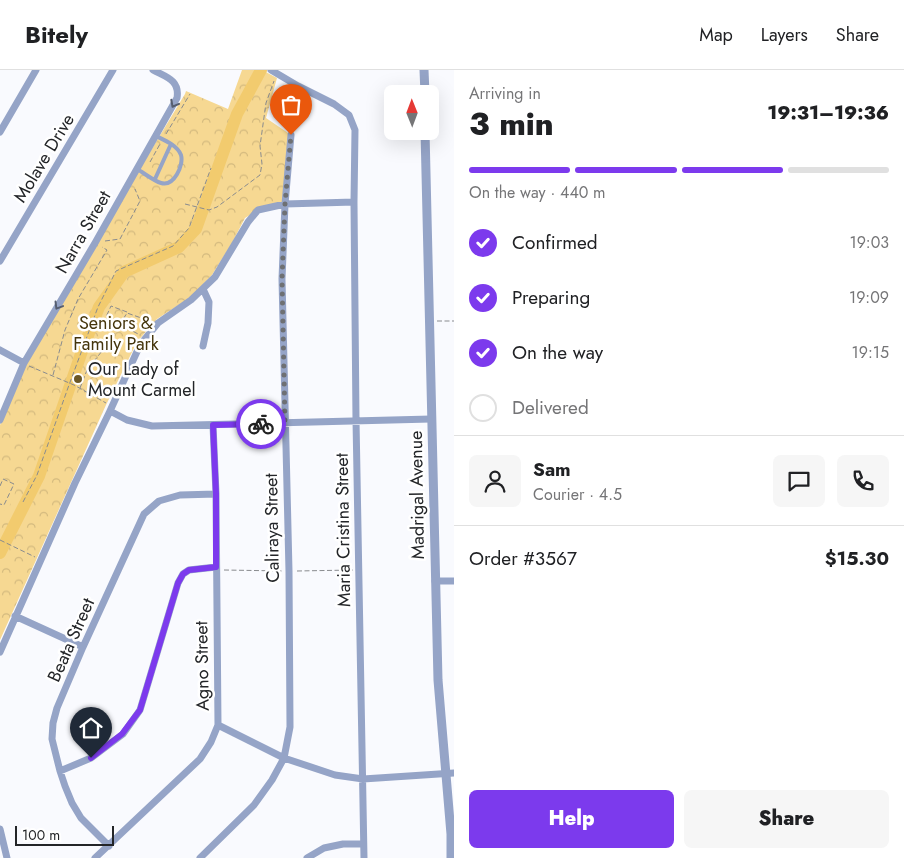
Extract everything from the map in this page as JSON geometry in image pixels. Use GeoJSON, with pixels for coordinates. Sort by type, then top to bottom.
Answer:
{"type":"FeatureCollection","features":[{"type":"Feature","properties":{"kind":"street"},"geometry":{"type":"LineString","coordinates":[[0,132],[36,70]]}},
{"type":"Feature","properties":{"kind":"street","name":"Molave Drive"},"geometry":{"type":"LineString","coordinates":[[0,261],[113,70]]}},
{"type":"Feature","properties":{"kind":"street","name":"Narra Street"},"geometry":{"type":"LineString","coordinates":[[0,420],[24,363],[98,244],[159,138],[177,98],[178,91],[175,82],[153,70]]}},
{"type":"Feature","properties":{"kind":"street"},"geometry":{"type":"LineString","coordinates":[[424,70],[424,85]]}},
{"type":"Feature","properties":{"kind":"street","name":"Maria Cristina Street"},"geometry":{"type":"LineString","coordinates":[[273,71],[334,104],[349,115],[355,130],[356,420],[364,858]]}},
{"type":"Feature","properties":{"kind":"street","name":"Caliraya Street"},"geometry":{"type":"LineString","coordinates":[[200,858],[254,805],[272,780],[284,758],[290,727],[289,571],[282,279],[285,204],[291,135]]}},
{"type":"Feature","properties":{"kind":"street","name":"Madrigal Avenue"},"geometry":{"type":"LineString","coordinates":[[425,140],[438,680],[450,773],[451,858]]}},
{"type":"Feature","properties":{"kind":"street"},"geometry":{"type":"LineString","coordinates":[[0,652],[75,483],[140,344],[158,323],[191,300],[215,277],[248,222],[258,210],[285,204],[354,202]]}},
{"type":"Feature","properties":{"kind":"street"},"geometry":{"type":"LineString","coordinates":[[203,289],[209,302],[208,323],[203,346]]}},
{"type":"Feature","properties":{"kind":"street"},"geometry":{"type":"LineString","coordinates":[[0,350],[24,363]]}},
{"type":"Feature","properties":{"kind":"street"},"geometry":{"type":"LineString","coordinates":[[110,409],[127,420],[152,426],[431,419]]}},
{"type":"Feature","properties":{"kind":"street","name":"Agno Street"},"geometry":{"type":"LineString","coordinates":[[95,858],[200,759],[211,742],[218,725],[216,494],[213,425]]}},
{"type":"Feature","properties":{"kind":"street","name":"Beata Street"},"geometry":{"type":"LineString","coordinates":[[109,846],[81,818],[65,786],[52,740],[53,722],[57,708],[144,514],[159,501],[180,495],[216,494]]}},
{"type":"Feature","properties":{"kind":"street"},"geometry":{"type":"LineString","coordinates":[[60,771],[91,758],[122,734],[140,710],[178,583],[183,574],[189,570],[216,567]]}},
{"type":"Feature","properties":{"kind":"street"},"geometry":{"type":"LineString","coordinates":[[435,581],[454,581]]}},
{"type":"Feature","properties":{"kind":"street"},"geometry":{"type":"LineString","coordinates":[[15,616],[83,647]]}},
{"type":"Feature","properties":{"kind":"street"},"geometry":{"type":"LineString","coordinates":[[218,725],[284,758],[335,775],[363,779],[450,773]]}},
{"type":"Feature","properties":{"kind":"street"},"geometry":{"type":"LineString","coordinates":[[0,829],[4,855]]}},
{"type":"Feature","properties":{"kind":"street"},"geometry":{"type":"LineString","coordinates":[[307,858],[324,848],[343,844],[363,844]]}},
{"type":"Feature","properties":{"kind":"lane"},"geometry":{"type":"LineString","coordinates":[[292,121],[296,107],[298,86]]}},
{"type":"Feature","properties":{"kind":"lane"},"geometry":{"type":"LineString","coordinates":[[140,170],[162,183],[174,180],[181,162],[181,155],[175,147],[159,138]]}},
{"type":"Feature","properties":{"kind":"lane"},"geometry":{"type":"LineString","coordinates":[[155,179],[171,144]]}},
{"type":"Feature","properties":{"kind":"path"},"geometry":{"type":"LineString","coordinates":[[185,204],[209,210],[260,174],[262,164],[260,146],[273,71]]}},
{"type":"Feature","properties":{"kind":"path"},"geometry":{"type":"LineString","coordinates":[[140,170],[159,138],[190,94]]}},
{"type":"Feature","properties":{"kind":"path"},"geometry":{"type":"LineString","coordinates":[[23,502],[37,474],[98,307],[116,271],[173,246],[189,228],[211,168]]}},
{"type":"Feature","properties":{"kind":"path"},"geometry":{"type":"LineString","coordinates":[[53,375],[65,330],[78,299],[107,250],[98,244],[103,241],[120,239],[140,201],[134,188]]}},
{"type":"Feature","properties":{"kind":"path"},"geometry":{"type":"LineString","coordinates":[[146,338],[106,317],[111,306],[158,323]]}},
{"type":"Feature","properties":{"kind":"path"},"geometry":{"type":"LineString","coordinates":[[80,388],[87,370],[106,346],[127,313]]}},
{"type":"Feature","properties":{"kind":"path"},"geometry":{"type":"LineString","coordinates":[[429,321],[454,321]]}},
{"type":"Feature","properties":{"kind":"path"},"geometry":{"type":"LineString","coordinates":[[24,363],[80,388],[110,409]]}},
{"type":"Feature","properties":{"kind":"path"},"geometry":{"type":"LineString","coordinates":[[0,486],[3,479],[14,484],[4,506],[0,504]]}},
{"type":"Feature","properties":{"kind":"path"},"geometry":{"type":"LineString","coordinates":[[1,541],[40,560]]}},
{"type":"Feature","properties":{"kind":"green space","name":"Seniors & Family Park"},"geometry":{"type":"Polygon","coordinates":[[[242,70],[262,70],[277,78],[266,118],[291,135],[284,204],[258,210],[245,218],[212,275],[191,297],[157,319],[137,342],[106,405],[0,640],[0,425],[25,365],[186,91],[228,109],[242,70]]]}},
{"type":"Feature","properties":{"kind":"green space"},"geometry":{"type":"Polygon","coordinates":[[[2,478],[18,485],[7,512],[0,509],[0,484],[2,478]]]}},
{"type":"Feature","properties":{"kind":"waterway"},"geometry":{"type":"LineString","coordinates":[[0,553],[39,476],[99,307],[124,272],[179,247],[196,229],[237,114],[261,70]]}},
{"type":"Feature","properties":{"kind":"way so far"},"geometry":{"type":"LineString","coordinates":[[261,424],[285,423],[282,279],[285,204],[291,135]]}},
{"type":"Feature","properties":{"kind":"place","name":"Our Lady of Mount Carmel"},"geometry":{"type":"Point","coordinates":[78,379]}},
{"type":"Feature","properties":{"kind":"route"},"geometry":{"type":"LineString","coordinates":[[91,758],[122,734],[140,710],[178,583],[183,574],[189,570],[216,567],[216,494],[213,425],[261,424]]}}]}
